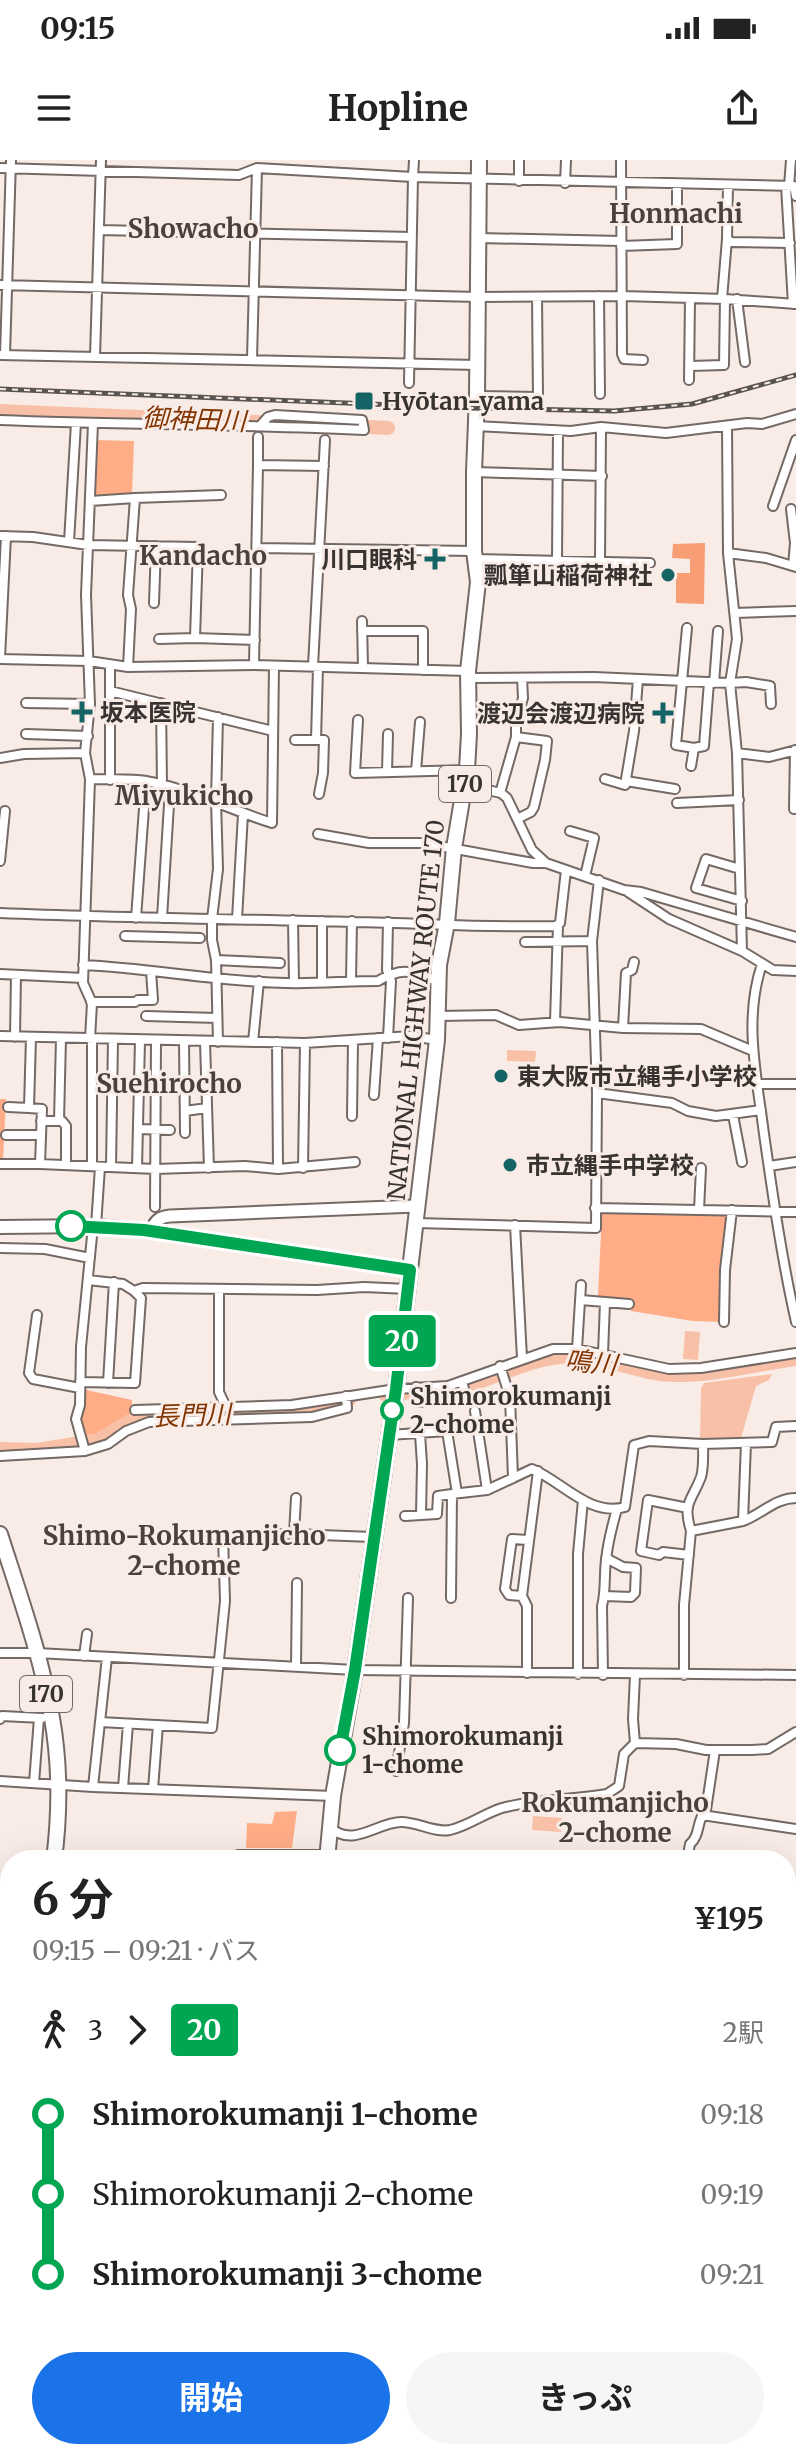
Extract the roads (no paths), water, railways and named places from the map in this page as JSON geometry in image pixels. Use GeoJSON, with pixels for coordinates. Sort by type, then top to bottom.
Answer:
{"type":"FeatureCollection","features":[{"type":"Feature","properties":{"kind":"highway","name":"NATIONAL HIGHWAY ROUTE 170"},"geometry":{"type":"LineString","coordinates":[[329,1850],[333,1796],[355,1670],[395,1393],[437,1040],[438,981],[466,778],[468,675],[478,582],[474,472],[479,160]]}},
{"type":"Feature","properties":{"kind":"highway","name":"170"},"geometry":{"type":"LineString","coordinates":[[0,1534],[37,1653],[58,1784],[55,1850]]}},
{"type":"Feature","properties":{"kind":"main road"},"geometry":{"type":"LineString","coordinates":[[0,1227],[94,1226],[151,1231],[410,1270]]}},
{"type":"Feature","properties":{"kind":"street"},"geometry":{"type":"LineString","coordinates":[[95,357],[101,160]]}},
{"type":"Feature","properties":{"kind":"street"},"geometry":{"type":"LineString","coordinates":[[250,160],[255,233],[252,359]]}},
{"type":"Feature","properties":{"kind":"street"},"geometry":{"type":"LineString","coordinates":[[409,383],[414,160]]}},
{"type":"Feature","properties":{"kind":"street"},"geometry":{"type":"LineString","coordinates":[[519,160],[519,181]]}},
{"type":"Feature","properties":{"kind":"street"},"geometry":{"type":"LineString","coordinates":[[565,183],[566,160]]}},
{"type":"Feature","properties":{"kind":"street"},"geometry":{"type":"LineString","coordinates":[[621,160],[622,354],[624,359],[643,360]]}},
{"type":"Feature","properties":{"kind":"street"},"geometry":{"type":"LineString","coordinates":[[3,285],[478,297],[623,296],[795,304],[788,186],[791,160]]}},
{"type":"Feature","properties":{"kind":"street"},"geometry":{"type":"LineString","coordinates":[[10,164],[3,285],[3,355],[478,365]]}},
{"type":"Feature","properties":{"kind":"street"},"geometry":{"type":"LineString","coordinates":[[0,168],[10,164],[101,171],[239,175],[253,170],[478,181],[794,186],[796,196]]}},
{"type":"Feature","properties":{"kind":"street"},"geometry":{"type":"LineString","coordinates":[[479,238],[677,244],[677,185]]}},
{"type":"Feature","properties":{"kind":"street"},"geometry":{"type":"LineString","coordinates":[[690,366],[724,365],[728,186]]}},
{"type":"Feature","properties":{"kind":"street"},"geometry":{"type":"LineString","coordinates":[[100,230],[412,237]]}},
{"type":"Feature","properties":{"kind":"street"},"geometry":{"type":"LineString","coordinates":[[727,239],[731,242],[790,243]]}},
{"type":"Feature","properties":{"kind":"street"},"geometry":{"type":"LineString","coordinates":[[599,296],[600,394]]}},
{"type":"Feature","properties":{"kind":"street"},"geometry":{"type":"LineString","coordinates":[[477,396],[538,397],[537,297]]}},
{"type":"Feature","properties":{"kind":"street"},"geometry":{"type":"LineString","coordinates":[[689,380],[690,298]]}},
{"type":"Feature","properties":{"kind":"street"},"geometry":{"type":"LineString","coordinates":[[737,299],[745,362]]}},
{"type":"Feature","properties":{"kind":"street"},"geometry":{"type":"LineString","coordinates":[[475,426],[558,431],[601,427],[666,433],[762,424],[796,414]]}},
{"type":"Feature","properties":{"kind":"street"},"geometry":{"type":"LineString","coordinates":[[0,420],[223,426],[264,422],[363,425]]}},
{"type":"Feature","properties":{"kind":"street"},"geometry":{"type":"LineString","coordinates":[[69,542],[76,423]]}},
{"type":"Feature","properties":{"kind":"street"},"geometry":{"type":"LineString","coordinates":[[85,1451],[76,1419],[94,1226],[96,1166],[91,1002],[83,983],[90,779],[85,753],[90,704],[86,595],[93,423]]}},
{"type":"Feature","properties":{"kind":"street"},"geometry":{"type":"LineString","coordinates":[[727,426],[728,553],[737,639],[730,683],[737,753],[742,951]]}},
{"type":"Feature","properties":{"kind":"street"},"geometry":{"type":"LineString","coordinates":[[600,561],[601,427]]}},
{"type":"Feature","properties":{"kind":"street"},"geometry":{"type":"LineString","coordinates":[[557,560],[558,431]]}},
{"type":"Feature","properties":{"kind":"street"},"geometry":{"type":"LineString","coordinates":[[254,665],[258,437]]}},
{"type":"Feature","properties":{"kind":"street"},"geometry":{"type":"LineString","coordinates":[[316,740],[318,550],[325,440]]}},
{"type":"Feature","properties":{"kind":"street"},"geometry":{"type":"LineString","coordinates":[[773,506],[796,440]]}},
{"type":"Feature","properties":{"kind":"street"},"geometry":{"type":"LineString","coordinates":[[258,465],[324,466]]}},
{"type":"Feature","properties":{"kind":"street"},"geometry":{"type":"LineString","coordinates":[[474,472],[602,476]]}},
{"type":"Feature","properties":{"kind":"street"},"geometry":{"type":"LineString","coordinates":[[90,501],[221,495]]}},
{"type":"Feature","properties":{"kind":"street"},"geometry":{"type":"LineString","coordinates":[[128,667],[131,609],[128,595],[135,498]]}},
{"type":"Feature","properties":{"kind":"street"},"geometry":{"type":"LineString","coordinates":[[728,553],[766,558],[795,567],[791,509]]}},
{"type":"Feature","properties":{"kind":"street"},"geometry":{"type":"LineString","coordinates":[[195,638],[198,547],[88,545],[3,536],[0,659],[89,661],[128,667],[315,666],[522,678],[746,682],[770,686],[771,704]]}},
{"type":"Feature","properties":{"kind":"street"},"geometry":{"type":"LineString","coordinates":[[154,603],[156,546]]}},
{"type":"Feature","properties":{"kind":"street"},"geometry":{"type":"LineString","coordinates":[[257,548],[650,563]]}},
{"type":"Feature","properties":{"kind":"street"},"geometry":{"type":"LineString","coordinates":[[735,613],[796,611]]}},
{"type":"Feature","properties":{"kind":"street"},"geometry":{"type":"LineString","coordinates":[[362,621],[363,668]]}},
{"type":"Feature","properties":{"kind":"street"},"geometry":{"type":"LineString","coordinates":[[687,628],[676,745],[694,748],[704,746],[718,631]]}},
{"type":"Feature","properties":{"kind":"street"},"geometry":{"type":"LineString","coordinates":[[362,631],[423,631],[423,670]]}},
{"type":"Feature","properties":{"kind":"street"},"geometry":{"type":"LineString","coordinates":[[159,639],[255,640]]}},
{"type":"Feature","properties":{"kind":"street"},"geometry":{"type":"LineString","coordinates":[[110,665],[110,780]]}},
{"type":"Feature","properties":{"kind":"street"},"geometry":{"type":"LineString","coordinates":[[90,779],[146,781],[216,801],[272,823],[274,666]]}},
{"type":"Feature","properties":{"kind":"street"},"geometry":{"type":"LineString","coordinates":[[500,793],[516,737],[516,723],[523,698],[522,678]]}},
{"type":"Feature","properties":{"kind":"street"},"geometry":{"type":"LineString","coordinates":[[605,779],[625,785],[638,679]]}},
{"type":"Feature","properties":{"kind":"street"},"geometry":{"type":"LineString","coordinates":[[110,691],[273,731]]}},
{"type":"Feature","properties":{"kind":"street"},"geometry":{"type":"LineString","coordinates":[[26,703],[90,704]]}},
{"type":"Feature","properties":{"kind":"street"},"geometry":{"type":"LineString","coordinates":[[161,703],[166,787],[162,918]]}},
{"type":"Feature","properties":{"kind":"street"},"geometry":{"type":"LineString","coordinates":[[218,717],[218,869],[212,919],[218,1042]]}},
{"type":"Feature","properties":{"kind":"street"},"geometry":{"type":"LineString","coordinates":[[358,720],[355,773],[416,771],[466,778],[500,793],[507,798],[532,850],[546,863]]}},
{"type":"Feature","properties":{"kind":"street"},"geometry":{"type":"LineString","coordinates":[[416,771],[420,722]]}},
{"type":"Feature","properties":{"kind":"street"},"geometry":{"type":"LineString","coordinates":[[26,734],[88,736]]}},
{"type":"Feature","properties":{"kind":"street"},"geometry":{"type":"LineString","coordinates":[[387,772],[388,734]]}},
{"type":"Feature","properties":{"kind":"street"},"geometry":{"type":"LineString","coordinates":[[516,737],[547,741],[534,807],[517,819]]}},
{"type":"Feature","properties":{"kind":"street"},"geometry":{"type":"LineString","coordinates":[[295,740],[324,740],[319,794]]}},
{"type":"Feature","properties":{"kind":"street"},"geometry":{"type":"LineString","coordinates":[[691,766],[694,748]]}},
{"type":"Feature","properties":{"kind":"street"},"geometry":{"type":"LineString","coordinates":[[737,753],[769,757],[795,750],[794,809]]}},
{"type":"Feature","properties":{"kind":"street"},"geometry":{"type":"LineString","coordinates":[[0,758],[24,754],[85,753]]}},
{"type":"Feature","properties":{"kind":"street"},"geometry":{"type":"LineString","coordinates":[[144,937],[140,918],[146,781]]}},
{"type":"Feature","properties":{"kind":"street"},"geometry":{"type":"LineString","coordinates":[[626,781],[675,789]]}},
{"type":"Feature","properties":{"kind":"street"},"geometry":{"type":"LineString","coordinates":[[677,803],[739,800]]}},
{"type":"Feature","properties":{"kind":"street"},"geometry":{"type":"LineString","coordinates":[[0,861],[5,811]]}},
{"type":"Feature","properties":{"kind":"street"},"geometry":{"type":"LineString","coordinates":[[237,919],[243,814]]}},
{"type":"Feature","properties":{"kind":"street"},"geometry":{"type":"LineString","coordinates":[[570,831],[594,838],[585,876]]}},
{"type":"Feature","properties":{"kind":"street"},"geometry":{"type":"LineString","coordinates":[[318,834],[369,843],[423,843],[546,863],[624,890],[669,919],[742,951],[773,970],[796,971]]}},
{"type":"Feature","properties":{"kind":"street"},"geometry":{"type":"LineString","coordinates":[[740,869],[706,859],[696,888],[742,901]]}},
{"type":"Feature","properties":{"kind":"street"},"geometry":{"type":"LineString","coordinates":[[555,1022],[558,925],[566,870]]}},
{"type":"Feature","properties":{"kind":"street"},"geometry":{"type":"LineString","coordinates":[[416,1223],[596,1228],[597,1093],[592,941],[599,880]]}},
{"type":"Feature","properties":{"kind":"street"},"geometry":{"type":"LineString","coordinates":[[624,890],[796,937]]}},
{"type":"Feature","properties":{"kind":"street"},"geometry":{"type":"LineString","coordinates":[[0,913],[447,923],[499,927],[558,925]]}},
{"type":"Feature","properties":{"kind":"street"},"geometry":{"type":"LineString","coordinates":[[293,920],[294,983]]}},
{"type":"Feature","properties":{"kind":"street"},"geometry":{"type":"LineString","coordinates":[[322,921],[322,982]]}},
{"type":"Feature","properties":{"kind":"street"},"geometry":{"type":"LineString","coordinates":[[351,981],[352,921]]}},
{"type":"Feature","properties":{"kind":"street"},"geometry":{"type":"LineString","coordinates":[[374,1095],[391,981],[388,922]]}},
{"type":"Feature","properties":{"kind":"street"},"geometry":{"type":"LineString","coordinates":[[125,936],[200,938]]}},
{"type":"Feature","properties":{"kind":"street"},"geometry":{"type":"LineString","coordinates":[[525,942],[592,941]]}},
{"type":"Feature","properties":{"kind":"street"},"geometry":{"type":"LineString","coordinates":[[216,960],[280,963]]}},
{"type":"Feature","properties":{"kind":"street"},"geometry":{"type":"LineString","coordinates":[[623,1028],[626,973],[632,970],[634,962]]}},
{"type":"Feature","properties":{"kind":"street"},"geometry":{"type":"LineString","coordinates":[[762,964],[753,995],[753,1051],[796,1322]]}},
{"type":"Feature","properties":{"kind":"street"},"geometry":{"type":"LineString","coordinates":[[83,965],[294,983],[378,981],[404,970],[438,981]]}},
{"type":"Feature","properties":{"kind":"street"},"geometry":{"type":"LineString","coordinates":[[91,1002],[153,1000],[151,971]]}},
{"type":"Feature","properties":{"kind":"street"},"geometry":{"type":"LineString","coordinates":[[0,974],[83,978]]}},
{"type":"Feature","properties":{"kind":"street"},"geometry":{"type":"LineString","coordinates":[[15,1037],[16,975]]}},
{"type":"Feature","properties":{"kind":"street"},"geometry":{"type":"LineString","coordinates":[[253,1042],[259,981]]}},
{"type":"Feature","properties":{"kind":"street"},"geometry":{"type":"LineString","coordinates":[[439,1016],[496,1015],[519,1025],[555,1022],[623,1028],[701,1029],[753,1051]]}},
{"type":"Feature","properties":{"kind":"street"},"geometry":{"type":"LineString","coordinates":[[146,1016],[217,1018]]}},
{"type":"Feature","properties":{"kind":"street"},"geometry":{"type":"LineString","coordinates":[[0,1036],[305,1043],[411,1036],[437,1040]]}},
{"type":"Feature","properties":{"kind":"street"},"geometry":{"type":"LineString","coordinates":[[29,1108],[31,1037]]}},
{"type":"Feature","properties":{"kind":"street"},"geometry":{"type":"LineString","coordinates":[[59,1121],[61,1038]]}},
{"type":"Feature","properties":{"kind":"street"},"geometry":{"type":"LineString","coordinates":[[111,1167],[113,1039]]}},
{"type":"Feature","properties":{"kind":"street"},"geometry":{"type":"LineString","coordinates":[[137,1168],[140,1040]]}},
{"type":"Feature","properties":{"kind":"street"},"geometry":{"type":"LineString","coordinates":[[155,1207],[156,1040]]}},
{"type":"Feature","properties":{"kind":"street"},"geometry":{"type":"LineString","coordinates":[[352,1116],[353,1040]]}},
{"type":"Feature","properties":{"kind":"street"},"geometry":{"type":"LineString","coordinates":[[184,1041],[185,1133]]}},
{"type":"Feature","properties":{"kind":"street"},"geometry":{"type":"LineString","coordinates":[[205,1042],[209,1168]]}},
{"type":"Feature","properties":{"kind":"street"},"geometry":{"type":"LineString","coordinates":[[277,1042],[278,1169]]}},
{"type":"Feature","properties":{"kind":"street"},"geometry":{"type":"LineString","coordinates":[[303,1168],[305,1043]]}},
{"type":"Feature","properties":{"kind":"street"},"geometry":{"type":"LineString","coordinates":[[757,1084],[796,1084]]}},
{"type":"Feature","properties":{"kind":"street"},"geometry":{"type":"LineString","coordinates":[[597,1093],[672,1103],[688,1111],[716,1116],[761,1110]]}},
{"type":"Feature","properties":{"kind":"street"},"geometry":{"type":"LineString","coordinates":[[8,1107],[42,1109],[40,1164]]}},
{"type":"Feature","properties":{"kind":"street"},"geometry":{"type":"LineString","coordinates":[[185,1111],[207,1108]]}},
{"type":"Feature","properties":{"kind":"street"},"geometry":{"type":"LineString","coordinates":[[733,1115],[742,1162]]}},
{"type":"Feature","properties":{"kind":"street"},"geometry":{"type":"LineString","coordinates":[[41,1121],[62,1121],[66,1126],[66,1165]]}},
{"type":"Feature","properties":{"kind":"street"},"geometry":{"type":"LineString","coordinates":[[138,1129],[170,1130]]}},
{"type":"Feature","properties":{"kind":"street"},"geometry":{"type":"LineString","coordinates":[[6,1135],[41,1135]]}},
{"type":"Feature","properties":{"kind":"street"},"geometry":{"type":"LineString","coordinates":[[0,1164],[156,1169],[245,1166],[278,1169],[355,1162]]}},
{"type":"Feature","properties":{"kind":"street"},"geometry":{"type":"LineString","coordinates":[[769,1166],[796,1162]]}},
{"type":"Feature","properties":{"kind":"street"},"geometry":{"type":"LineString","coordinates":[[699,1210],[701,1168]]}},
{"type":"Feature","properties":{"kind":"street"},"geometry":{"type":"LineString","coordinates":[[151,1231],[155,1221],[170,1216],[416,1206]]}},
{"type":"Feature","properties":{"kind":"street"},"geometry":{"type":"LineString","coordinates":[[595,1208],[796,1212]]}},
{"type":"Feature","properties":{"kind":"street"},"geometry":{"type":"LineString","coordinates":[[724,1322],[725,1270],[732,1210]]}},
{"type":"Feature","properties":{"kind":"street"},"geometry":{"type":"LineString","coordinates":[[515,1225],[522,1358]]}},
{"type":"Feature","properties":{"kind":"street"},"geometry":{"type":"LineString","coordinates":[[0,1248],[45,1249],[90,1258]]}},
{"type":"Feature","properties":{"kind":"street"},"geometry":{"type":"LineString","coordinates":[[37,1315],[29,1373],[33,1379],[80,1385],[135,1383],[141,1298],[123,1284],[88,1280]]}},
{"type":"Feature","properties":{"kind":"street"},"geometry":{"type":"LineString","coordinates":[[108,1383],[114,1282]]}},
{"type":"Feature","properties":{"kind":"street"},"geometry":{"type":"LineString","coordinates":[[577,1349],[581,1285]]}},
{"type":"Feature","properties":{"kind":"street"},"geometry":{"type":"LineString","coordinates":[[134,1291],[143,1288],[408,1289]]}},
{"type":"Feature","properties":{"kind":"street"},"geometry":{"type":"LineString","coordinates":[[219,1290],[219,1392],[226,1407]]}},
{"type":"Feature","properties":{"kind":"street"},"geometry":{"type":"LineString","coordinates":[[581,1300],[629,1304]]}},
{"type":"Feature","properties":{"kind":"street"},"geometry":{"type":"LineString","coordinates":[[603,1354],[605,1302]]}},
{"type":"Feature","properties":{"kind":"street"},"geometry":{"type":"LineString","coordinates":[[135,1410],[292,1405],[346,1396],[395,1393],[416,1387],[448,1386],[553,1349],[577,1349],[669,1369],[701,1368],[796,1353]]}},
{"type":"Feature","properties":{"kind":"street"},"geometry":{"type":"LineString","coordinates":[[500,1366],[510,1397],[513,1478]]}},
{"type":"Feature","properties":{"kind":"street"},"geometry":{"type":"LineString","coordinates":[[416,1387],[417,1402],[442,1400],[465,1393],[462,1381]]}},
{"type":"Feature","properties":{"kind":"street"},"geometry":{"type":"LineString","coordinates":[[0,1456],[85,1451],[108,1444],[126,1431],[149,1422],[312,1417],[347,1408],[346,1396]]}},
{"type":"Feature","properties":{"kind":"street"},"geometry":{"type":"LineString","coordinates":[[475,1411],[487,1490]]}},
{"type":"Feature","properties":{"kind":"street"},"geometry":{"type":"LineString","coordinates":[[405,1516],[437,1514],[438,1496],[487,1490],[532,1469],[599,1508],[617,1509],[625,1507],[634,1445],[649,1441],[703,1444],[772,1442],[776,1427],[796,1426]]}},
{"type":"Feature","properties":{"kind":"street"},"geometry":{"type":"LineString","coordinates":[[388,1435],[447,1431],[454,1494],[451,1598]]}},
{"type":"Feature","properties":{"kind":"street"},"geometry":{"type":"LineString","coordinates":[[420,1434],[421,1515]]}},
{"type":"Feature","properties":{"kind":"street"},"geometry":{"type":"LineString","coordinates":[[743,1521],[746,1443]]}},
{"type":"Feature","properties":{"kind":"street"},"geometry":{"type":"LineString","coordinates":[[684,1675],[684,1605],[691,1531],[688,1508],[701,1475],[703,1444]]}},
{"type":"Feature","properties":{"kind":"street"},"geometry":{"type":"LineString","coordinates":[[527,1673],[527,1606],[522,1596],[538,1471]]}},
{"type":"Feature","properties":{"kind":"street"},"geometry":{"type":"LineString","coordinates":[[294,1534],[296,1498]]}},
{"type":"Feature","properties":{"kind":"street"},"geometry":{"type":"LineString","coordinates":[[691,1531],[743,1521],[755,1517],[776,1502],[796,1498]]}},
{"type":"Feature","properties":{"kind":"street"},"geometry":{"type":"LineString","coordinates":[[578,1674],[578,1554],[583,1500]]}},
{"type":"Feature","properties":{"kind":"street"},"geometry":{"type":"LineString","coordinates":[[688,1508],[648,1500],[641,1551],[659,1555],[663,1552],[689,1555]]}},
{"type":"Feature","properties":{"kind":"street"},"geometry":{"type":"LineString","coordinates":[[603,1675],[602,1606],[606,1558],[608,1538],[617,1509]]}},
{"type":"Feature","properties":{"kind":"street"},"geometry":{"type":"LineString","coordinates":[[100,1722],[212,1728],[225,1601],[223,1536],[294,1534],[373,1537]]}},
{"type":"Feature","properties":{"kind":"street"},"geometry":{"type":"LineString","coordinates":[[522,1596],[509,1595],[505,1589],[512,1539],[528,1540]]}},
{"type":"Feature","properties":{"kind":"street"},"geometry":{"type":"LineString","coordinates":[[605,1596],[631,1597],[635,1593],[636,1568],[623,1567],[606,1558]]}},
{"type":"Feature","properties":{"kind":"street"},"geometry":{"type":"LineString","coordinates":[[296,1666],[297,1583]]}},
{"type":"Feature","properties":{"kind":"street"},"geometry":{"type":"LineString","coordinates":[[396,1771],[407,1671],[408,1598]]}},
{"type":"Feature","properties":{"kind":"street"},"geometry":{"type":"LineString","coordinates":[[84,1656],[87,1634]]}},
{"type":"Feature","properties":{"kind":"street"},"geometry":{"type":"LineString","coordinates":[[0,1653],[355,1670],[796,1675]]}},
{"type":"Feature","properties":{"kind":"street"},"geometry":{"type":"LineString","coordinates":[[93,1787],[107,1657]]}},
{"type":"Feature","properties":{"kind":"street"},"geometry":{"type":"LineString","coordinates":[[635,1675],[635,1743]]}},
{"type":"Feature","properties":{"kind":"street"},"geometry":{"type":"LineString","coordinates":[[0,1719],[2,1716],[45,1717],[34,1783]]}},
{"type":"Feature","properties":{"kind":"street"},"geometry":{"type":"LineString","coordinates":[[123,1788],[128,1724]]}},
{"type":"Feature","properties":{"kind":"street"},"geometry":{"type":"LineString","coordinates":[[153,1789],[158,1725]]}},
{"type":"Feature","properties":{"kind":"street"},"geometry":{"type":"LineString","coordinates":[[330,1827],[336,1833],[366,1834],[400,1822],[451,1830],[498,1809],[521,1803],[607,1794],[619,1786],[624,1754],[635,1743],[676,1744],[715,1750],[768,1749],[796,1732]]}},
{"type":"Feature","properties":{"kind":"street"},"geometry":{"type":"LineString","coordinates":[[689,1850],[706,1810],[715,1750]]}},
{"type":"Feature","properties":{"kind":"street"},"geometry":{"type":"LineString","coordinates":[[0,1781],[333,1796]]}},
{"type":"Feature","properties":{"kind":"street"},"geometry":{"type":"LineString","coordinates":[[702,1815],[796,1829]]}},
{"type":"Feature","properties":{"kind":"waterway","name":"御神田川"},"geometry":{"type":"LineString","coordinates":[[0,411],[300,424]]}},
{"type":"Feature","properties":{"kind":"waterway","name":"御神田川"},"geometry":{"type":"LineString","coordinates":[[349,426],[388,428]]}},
{"type":"Feature","properties":{"kind":"waterway","name":"鳴川"},"geometry":{"type":"LineString","coordinates":[[385,1394],[450,1390],[533,1362],[559,1357],[602,1360],[674,1375],[720,1372],[796,1359]]}},
{"type":"Feature","properties":{"kind":"waterway","name":"長門川"},"geometry":{"type":"LineString","coordinates":[[0,1449],[38,1450],[98,1440],[151,1412],[262,1413],[349,1400]]}},
{"type":"Feature","properties":{"kind":"railway"},"geometry":{"type":"LineString","coordinates":[[0,389],[614,411],[692,404],[796,375]]}},
{"type":"Feature","properties":{"kind":"place","name":"Hyōtan-yama"},"geometry":{"type":"Point","coordinates":[364,401]}},
{"type":"Feature","properties":{"kind":"place","name":"川口眼科"},"geometry":{"type":"Point","coordinates":[435,559]}},
{"type":"Feature","properties":{"kind":"place","name":"瓢箪山稲荷神社"},"geometry":{"type":"Point","coordinates":[668,575]}},
{"type":"Feature","properties":{"kind":"place","name":"坂本医院"},"geometry":{"type":"Point","coordinates":[82,712]}},
{"type":"Feature","properties":{"kind":"place","name":"渡辺会渡辺病院"},"geometry":{"type":"Point","coordinates":[663,713]}},
{"type":"Feature","properties":{"kind":"place","name":"東大阪市立縄手小学校"},"geometry":{"type":"Point","coordinates":[501,1076]}},
{"type":"Feature","properties":{"kind":"place","name":"市立縄手中学校"},"geometry":{"type":"Point","coordinates":[510,1165]}},
{"type":"Feature","properties":{"kind":"place","name":"Shimorokumanji 2-chome"},"geometry":{"type":"Point","coordinates":[392,1410]}},
{"type":"Feature","properties":{"kind":"place","name":"Shimorokumanji 1-chome"},"geometry":{"type":"Point","coordinates":[340,1750]}},
{"type":"Feature","properties":{"kind":"district","name":"Honmachi"},"geometry":{"type":"Point","coordinates":[676,213]}},
{"type":"Feature","properties":{"kind":"district","name":"Showacho"},"geometry":{"type":"Point","coordinates":[193,228]}},
{"type":"Feature","properties":{"kind":"district","name":"Kandacho"},"geometry":{"type":"Point","coordinates":[203,555]}},
{"type":"Feature","properties":{"kind":"district","name":"Miyukicho"},"geometry":{"type":"Point","coordinates":[184,795]}},
{"type":"Feature","properties":{"kind":"district","name":"Suehirocho"},"geometry":{"type":"Point","coordinates":[169,1083]}},
{"type":"Feature","properties":{"kind":"district","name":"Shimo-Rokumanjicho 2-chome"},"geometry":{"type":"Point","coordinates":[184,1550]}},
{"type":"Feature","properties":{"kind":"district","name":"Rokumanjicho 2-chome"},"geometry":{"type":"Point","coordinates":[615,1817]}}]}
